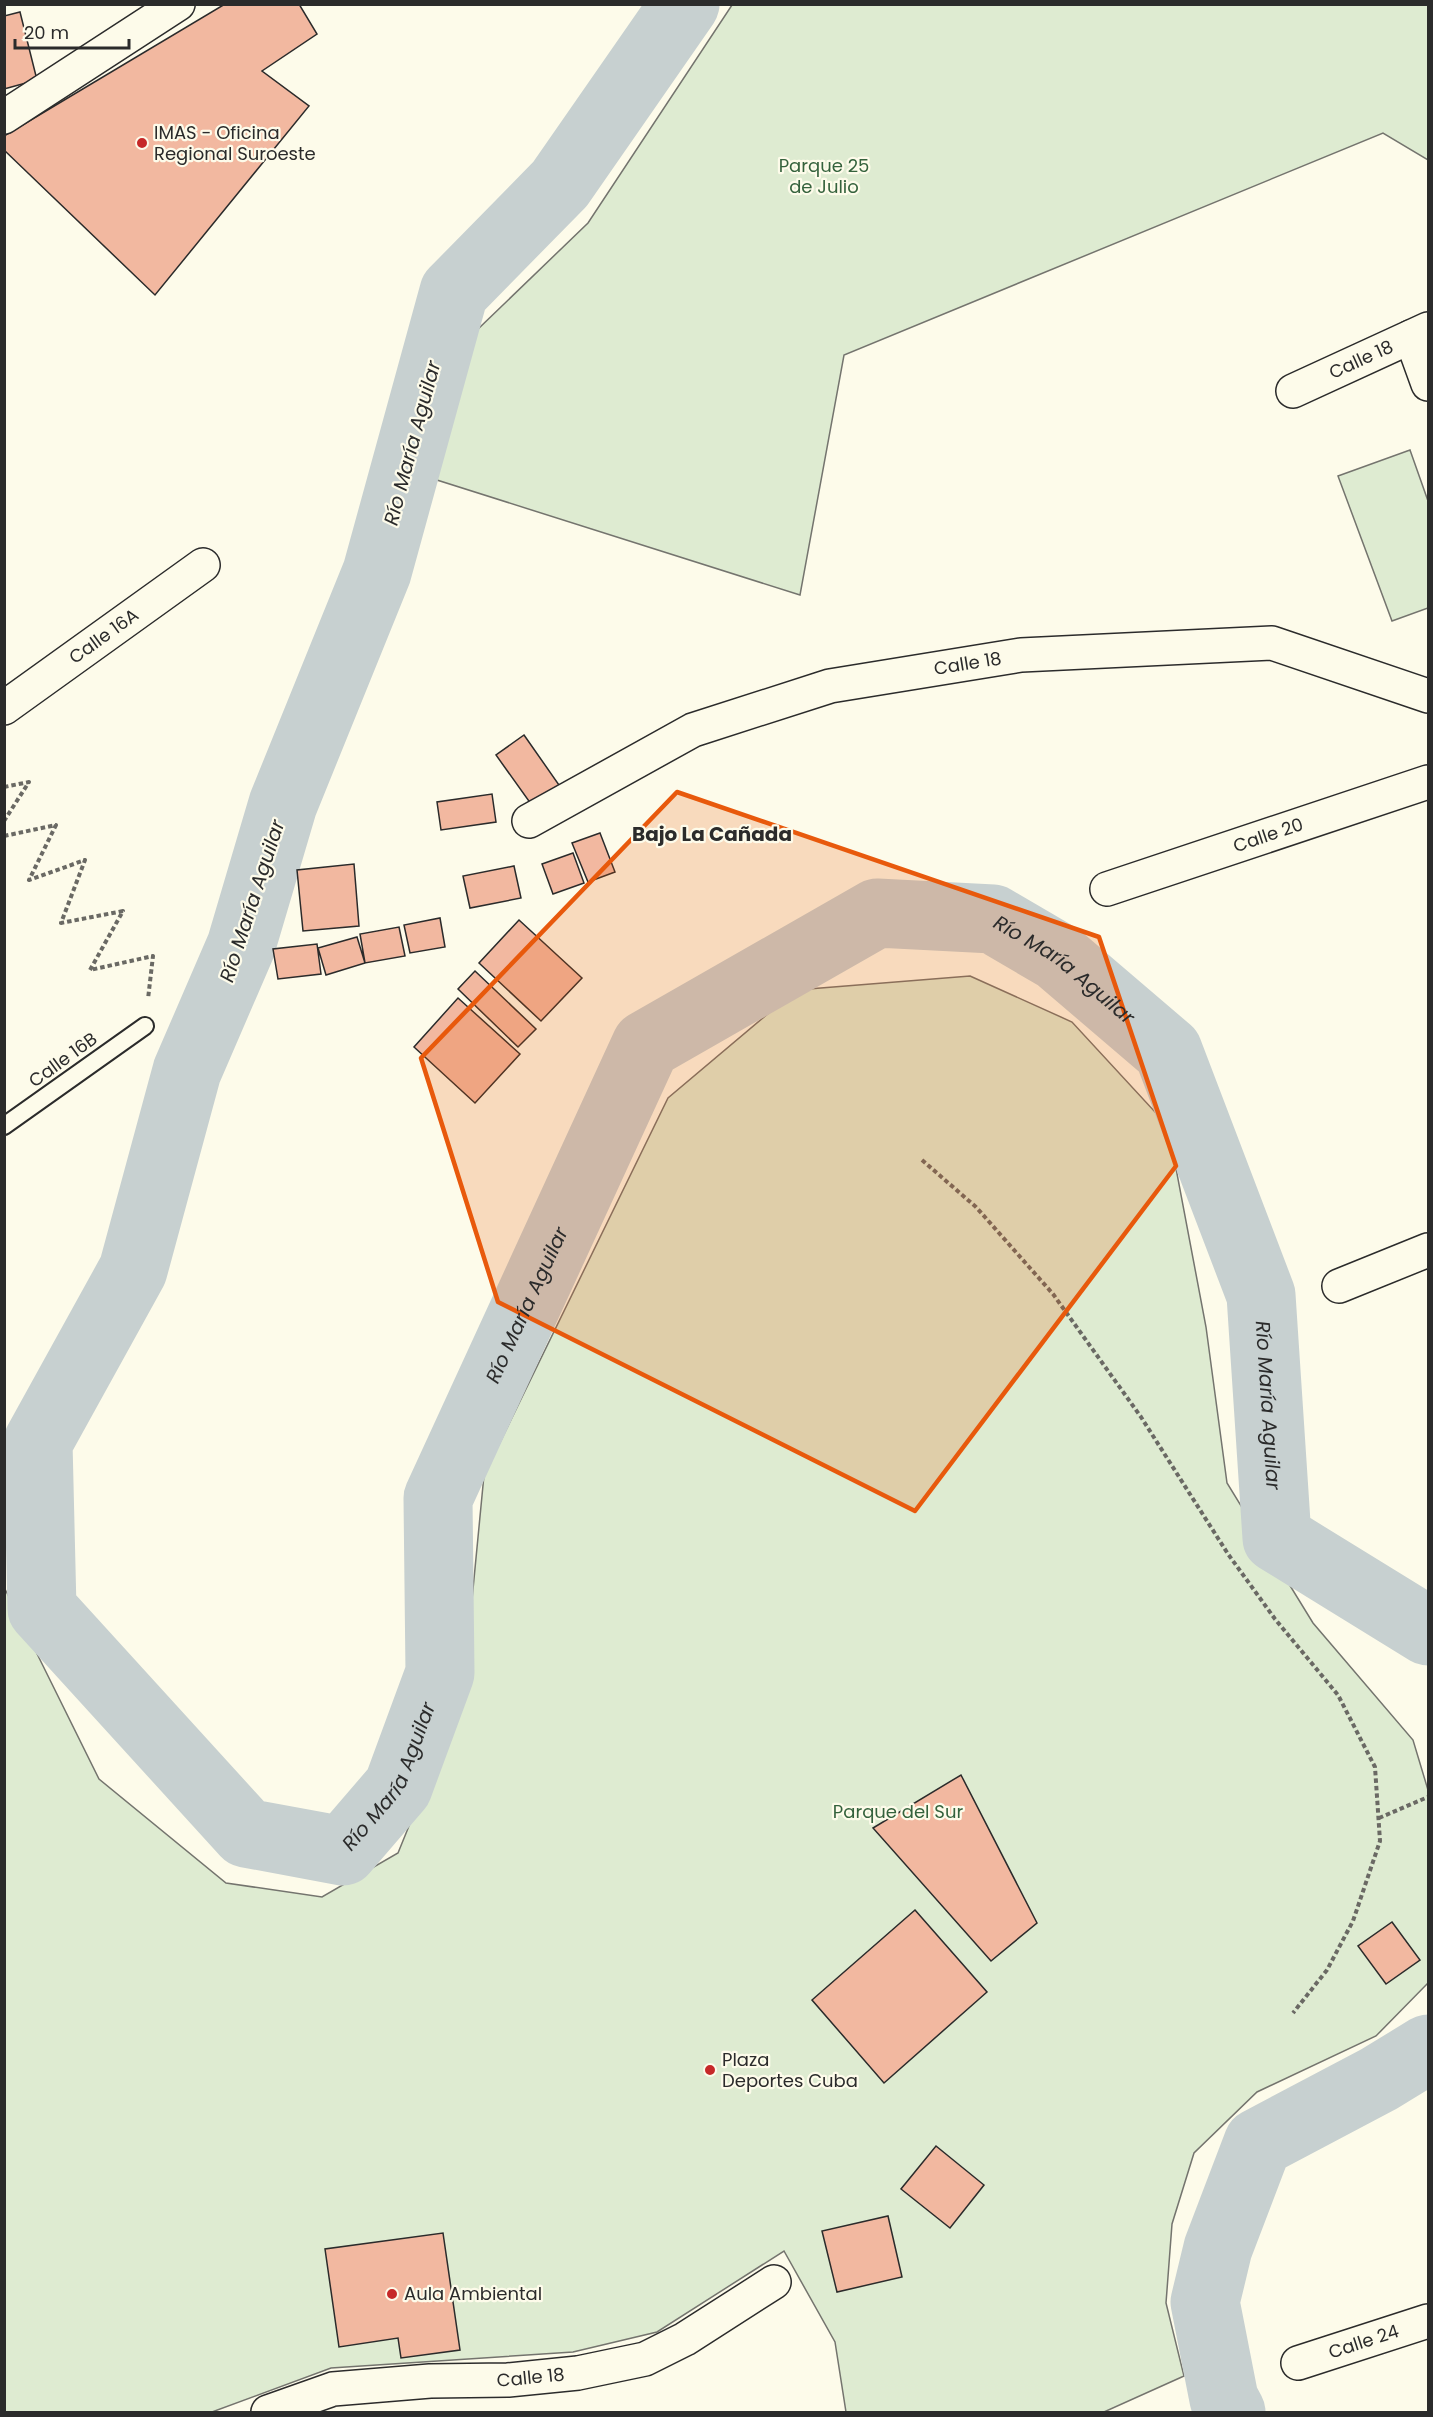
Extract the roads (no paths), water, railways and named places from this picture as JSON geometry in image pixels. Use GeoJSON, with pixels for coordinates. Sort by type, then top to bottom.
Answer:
{"type":"FeatureCollection","features":[{"type":"Feature","properties":{"kind":"street"},"geometry":{"type":"LineString","coordinates":[[4,117],[178,4]]}},
{"type":"Feature","properties":{"kind":"street"},"geometry":{"type":"LineString","coordinates":[[1420,333],[1428,384]]}},
{"type":"Feature","properties":{"kind":"street","name":"Calle 18"},"geometry":{"type":"LineString","coordinates":[[1293,391],[1420,333]]}},
{"type":"Feature","properties":{"kind":"street","name":"Calle 16A"},"geometry":{"type":"LineString","coordinates":[[4,708],[203,565]]}},
{"type":"Feature","properties":{"kind":"street","name":"Calle 18"},"geometry":{"type":"LineString","coordinates":[[529,821],[693,730],[830,686],[1021,655],[1272,643],[1428,696]]}},
{"type":"Feature","properties":{"kind":"street","name":"Calle 20"},"geometry":{"type":"LineString","coordinates":[[1107,889],[1428,783]]}},
{"type":"Feature","properties":{"kind":"street"},"geometry":{"type":"LineString","coordinates":[[1339,1286],[1428,1250]]}},
{"type":"Feature","properties":{"kind":"street","name":"Calle 18"},"geometry":{"type":"LineString","coordinates":[[268,2412],[333,2389],[430,2381],[508,2380],[578,2373],[645,2359],[685,2339],[774,2282]]}},
{"type":"Feature","properties":{"kind":"street","name":"Calle 24"},"geometry":{"type":"LineString","coordinates":[[1298,2363],[1428,2321]]}},
{"type":"Feature","properties":{"kind":"lane","name":"Calle 16B"},"geometry":{"type":"LineString","coordinates":[[4,1126],[145,1026]]}},
{"type":"Feature","properties":{"kind":"waterway","name":"Río María Aguilar"},"geometry":{"type":"LineString","coordinates":[[685,4],[560,184],[454,292],[377,572],[283,804],[241,946],[187,1071],[133,1270],[38,1442],[42,1609],[246,1833],[343,1851],[398,1787],[440,1673],[438,1498],[646,1045],[877,913],[993,919],[1058,957],[1168,1051],[1261,1295],[1277,1538],[1428,1631]]}},
{"type":"Feature","properties":{"kind":"waterway","name":"Río María Aguilar"},"geometry":{"type":"LineString","coordinates":[[1231,2412],[1224,2399],[1205,2302],[1218,2248],[1258,2143],[1379,2079],[1428,2049]]}},
{"type":"Feature","properties":{"kind":"place","name":"IMAS - Oficina Regional Suroeste"},"geometry":{"type":"Point","coordinates":[142,143]}},
{"type":"Feature","properties":{"kind":"place","name":"Plaza Deportes Cuba"},"geometry":{"type":"Point","coordinates":[710,2070]}},
{"type":"Feature","properties":{"kind":"place","name":"Aula Ambiental"},"geometry":{"type":"Point","coordinates":[392,2294]}},
{"type":"Feature","properties":{"kind":"district","name":"Bajo La Cañada"},"geometry":{"type":"Point","coordinates":[712,834]}},
{"type":"Feature","properties":{"kind":"park label","name":"Parque 25 de Julio"},"geometry":{"type":"Point","coordinates":[824,176]}},
{"type":"Feature","properties":{"kind":"park label","name":"Parque del Sur"},"geometry":{"type":"Point","coordinates":[898,1812]}}]}
